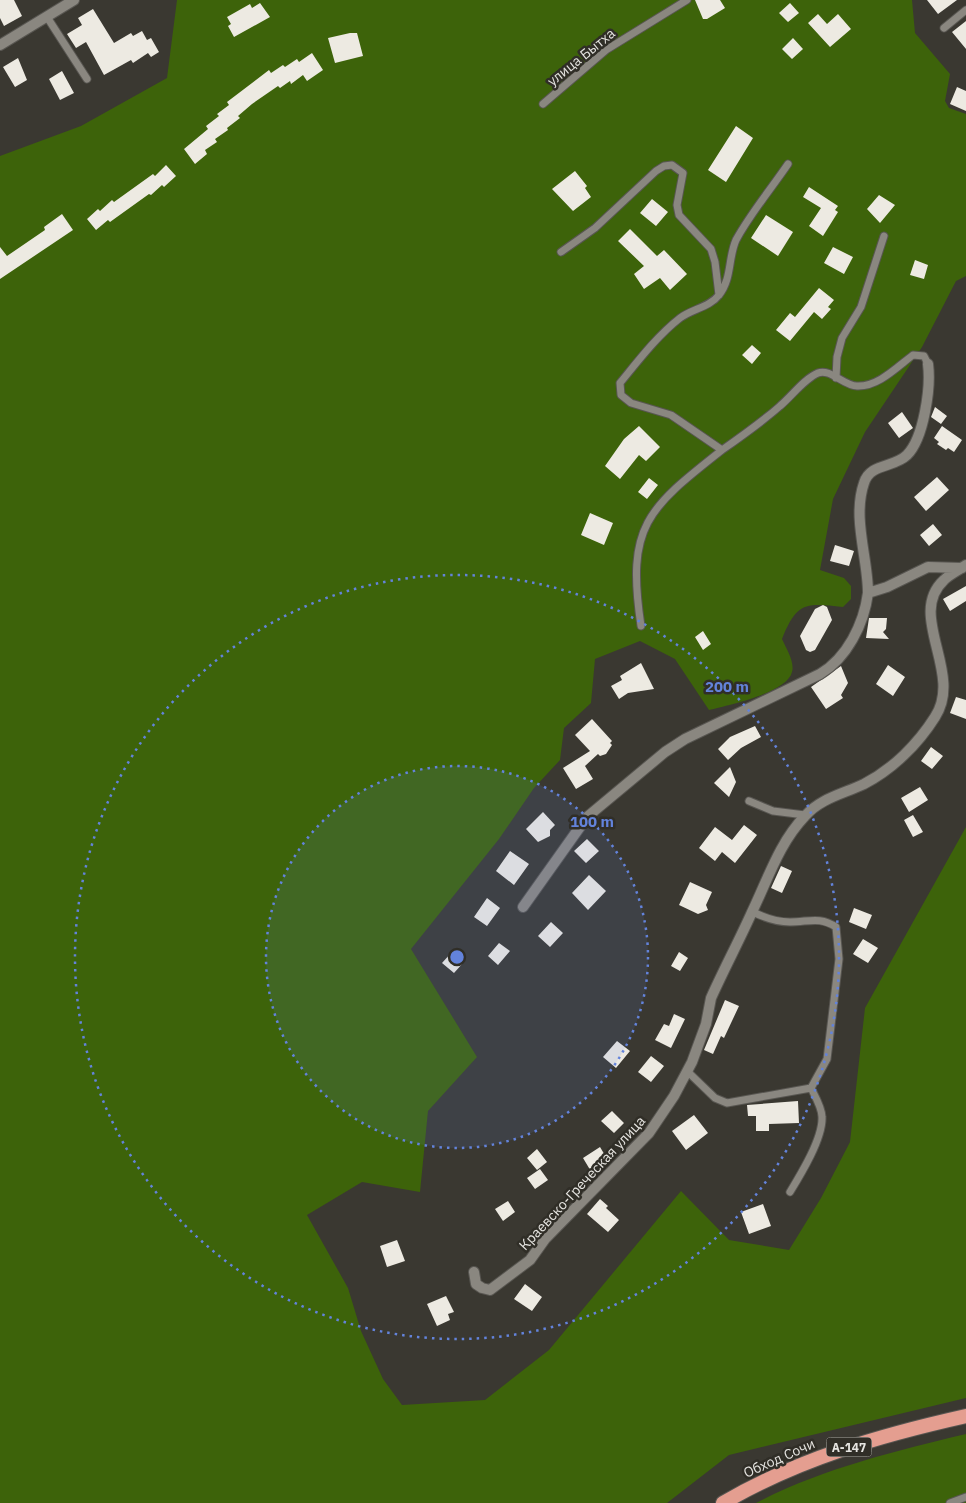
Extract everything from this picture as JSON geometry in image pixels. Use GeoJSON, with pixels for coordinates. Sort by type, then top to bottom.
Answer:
{"type":"FeatureCollection","features":[{"type":"Feature","properties":{"kind":"highway","name":"Обход Сочи"},"geometry":{"type":"LineString","coordinates":[[723,1503],[806,1461],[849,1447],[966,1416]]}},
{"type":"Feature","properties":{"kind":"street"},"geometry":{"type":"LineString","coordinates":[[0,45],[74,0]]}},
{"type":"Feature","properties":{"kind":"street"},"geometry":{"type":"LineString","coordinates":[[523,907],[587,817],[665,752],[685,740],[830,668],[854,636],[868,593],[861,512],[864,484],[867,476],[874,470],[906,456],[914,445],[928,391],[928,364]]}},
{"type":"Feature","properties":{"kind":"street","name":"Краевско-Греческая улица"},"geometry":{"type":"LineString","coordinates":[[868,593],[888,587],[928,566],[964,566]]}},
{"type":"Feature","properties":{"kind":"street","name":"Краевско-Греческая улица"},"geometry":{"type":"LineString","coordinates":[[474,1272],[476,1284],[490,1290],[522,1267],[545,1239],[570,1215],[592,1189],[642,1142],[658,1121],[687,1071],[700,1043],[711,998],[784,843],[805,815],[833,796],[882,774],[916,742],[936,716],[942,702],[945,681],[930,620],[931,609],[941,584],[964,566]]}},
{"type":"Feature","properties":{"kind":"lane","name":"улица Бытха"},"geometry":{"type":"LineString","coordinates":[[543,104],[606,50],[687,0]]}},
{"type":"Feature","properties":{"kind":"lane"},"geometry":{"type":"LineString","coordinates":[[944,28],[966,10]]}},
{"type":"Feature","properties":{"kind":"lane"},"geometry":{"type":"LineString","coordinates":[[47,17],[87,79]]}},
{"type":"Feature","properties":{"kind":"lane"},"geometry":{"type":"LineString","coordinates":[[722,450],[671,415],[631,403],[621,395],[620,383],[671,326],[683,317],[712,302],[719,295],[725,285],[730,253],[737,239],[788,164]]}},
{"type":"Feature","properties":{"kind":"lane"},"geometry":{"type":"LineString","coordinates":[[562,252],[595,228],[656,171],[664,166],[672,165],[683,173],[677,205],[679,216],[711,250],[715,262],[719,295]]}},
{"type":"Feature","properties":{"kind":"lane"},"geometry":{"type":"LineString","coordinates":[[836,378],[837,357],[842,338],[861,307],[884,236]]}},
{"type":"Feature","properties":{"kind":"lane"},"geometry":{"type":"LineString","coordinates":[[641,626],[636,590],[636,561],[641,537],[648,519],[680,484],[773,412],[818,373],[827,373],[849,385],[868,385],[887,376],[913,355],[924,356],[928,364]]}},
{"type":"Feature","properties":{"kind":"lane"},"geometry":{"type":"LineString","coordinates":[[749,801],[774,811],[805,815]]}},
{"type":"Feature","properties":{"kind":"lane"},"geometry":{"type":"LineString","coordinates":[[752,912],[767,919],[789,922],[825,920],[836,927],[839,959],[828,1059],[812,1088],[822,1117],[817,1140],[808,1161],[790,1192]]}},
{"type":"Feature","properties":{"kind":"lane"},"geometry":{"type":"LineString","coordinates":[[687,1071],[714,1098],[727,1103],[812,1088]]}},
{"type":"Feature","properties":{"kind":"lane"},"geometry":{"type":"LineString","coordinates":[[950,1503],[966,1497]]}},
{"type":"Feature","properties":{"kind":"green space"},"geometry":{"type":"Polygon","coordinates":[[[177,0],[912,0],[915,33],[950,74],[945,101],[949,108],[966,114],[966,276],[956,281],[922,347],[865,432],[833,499],[820,570],[844,578],[851,586],[851,599],[843,607],[820,605],[804,608],[793,618],[782,639],[793,668],[788,679],[780,686],[756,697],[709,710],[675,659],[640,641],[595,659],[591,703],[564,728],[560,760],[534,788],[499,839],[411,949],[477,1057],[428,1111],[420,1192],[362,1182],[307,1215],[348,1288],[361,1331],[383,1379],[402,1405],[485,1400],[549,1350],[681,1191],[729,1240],[789,1250],[821,1198],[850,1142],[865,1008],[966,827],[966,1398],[729,1455],[667,1503],[0,1503],[0,156],[81,126],[167,78],[177,0]]]}},
{"type":"Feature","properties":{"kind":"green space"},"geometry":{"type":"Polygon","coordinates":[[[966,1434],[966,1503],[756,1503],[806,1480],[859,1462],[966,1434]]]}},
{"type":"Feature","properties":{"kind":"building"},"geometry":{"type":"Polygon","coordinates":[[[0,0],[14,0],[22,16],[4,26],[0,18],[0,0]]]}},
{"type":"Feature","properties":{"kind":"building"},"geometry":{"type":"Polygon","coordinates":[[[695,0],[720,0],[725,8],[707,19],[703,19],[695,0]]]}},
{"type":"Feature","properties":{"kind":"building"},"geometry":{"type":"Polygon","coordinates":[[[927,0],[957,0],[938,14],[927,0]]]}},
{"type":"Feature","properties":{"kind":"building"},"geometry":{"type":"Polygon","coordinates":[[[260,3],[270,17],[234,37],[228,26],[231,24],[227,17],[250,4],[252,8],[260,3]]]}},
{"type":"Feature","properties":{"kind":"building"},"geometry":{"type":"Polygon","coordinates":[[[790,3],[799,13],[788,22],[779,13],[790,3]]]}},
{"type":"Feature","properties":{"kind":"building"},"geometry":{"type":"Polygon","coordinates":[[[93,9],[114,43],[131,33],[133,36],[142,31],[147,40],[151,38],[159,52],[151,57],[148,53],[133,63],[131,60],[104,75],[86,42],[76,48],[67,34],[82,25],[78,18],[93,9]]]}},
{"type":"Feature","properties":{"kind":"building"},"geometry":{"type":"Polygon","coordinates":[[[818,14],[827,24],[838,14],[851,29],[830,47],[808,23],[818,14]]]}},
{"type":"Feature","properties":{"kind":"building"},"geometry":{"type":"Polygon","coordinates":[[[966,21],[966,49],[952,32],[966,21]]]}},
{"type":"Feature","properties":{"kind":"building"},"geometry":{"type":"Polygon","coordinates":[[[357,33],[363,56],[335,63],[328,38],[357,33]]]}},
{"type":"Feature","properties":{"kind":"building"},"geometry":{"type":"Polygon","coordinates":[[[793,38],[803,49],[792,59],[782,49],[793,38]]]}},
{"type":"Feature","properties":{"kind":"building"},"geometry":{"type":"Polygon","coordinates":[[[312,53],[323,70],[307,81],[303,75],[291,84],[290,81],[280,88],[278,86],[252,104],[238,116],[240,118],[227,128],[228,130],[215,139],[217,142],[205,150],[207,154],[195,164],[184,149],[208,129],[206,126],[229,105],[227,102],[269,70],[271,73],[297,59],[299,62],[312,53]]]}},
{"type":"Feature","properties":{"kind":"building"},"geometry":{"type":"Polygon","coordinates":[[[18,58],[27,80],[15,87],[3,67],[18,58]]]}},
{"type":"Feature","properties":{"kind":"building"},"geometry":{"type":"Polygon","coordinates":[[[62,71],[74,93],[60,100],[49,79],[62,71]]]}},
{"type":"Feature","properties":{"kind":"building"},"geometry":{"type":"Polygon","coordinates":[[[957,87],[966,91],[966,111],[950,104],[957,87]]]}},
{"type":"Feature","properties":{"kind":"building"},"geometry":{"type":"Polygon","coordinates":[[[736,126],[753,138],[726,182],[708,170],[736,126]]]}},
{"type":"Feature","properties":{"kind":"building"},"geometry":{"type":"Polygon","coordinates":[[[166,165],[176,176],[164,187],[162,185],[151,195],[149,194],[110,222],[108,220],[96,230],[87,219],[98,209],[100,211],[112,200],[114,202],[153,174],[155,176],[166,165]]]}},
{"type":"Feature","properties":{"kind":"building"},"geometry":{"type":"Polygon","coordinates":[[[575,171],[587,186],[585,188],[591,197],[573,211],[552,189],[575,171]]]}},
{"type":"Feature","properties":{"kind":"building"},"geometry":{"type":"Polygon","coordinates":[[[809,187],[838,206],[835,210],[838,212],[823,236],[809,226],[821,208],[803,197],[809,187]]]}},
{"type":"Feature","properties":{"kind":"building"},"geometry":{"type":"Polygon","coordinates":[[[879,195],[895,205],[880,223],[867,209],[879,195]]]}},
{"type":"Feature","properties":{"kind":"building"},"geometry":{"type":"Polygon","coordinates":[[[652,199],[668,212],[656,226],[640,213],[652,199]]]}},
{"type":"Feature","properties":{"kind":"building"},"geometry":{"type":"Polygon","coordinates":[[[62,214],[73,230],[0,279],[0,247],[7,256],[45,230],[44,227],[62,214]]]}},
{"type":"Feature","properties":{"kind":"building"},"geometry":{"type":"Polygon","coordinates":[[[766,215],[793,232],[778,256],[751,238],[766,215]]]}},
{"type":"Feature","properties":{"kind":"building"},"geometry":{"type":"Polygon","coordinates":[[[630,229],[657,256],[664,250],[687,274],[670,290],[660,278],[644,289],[634,274],[644,266],[618,241],[630,229]]]}},
{"type":"Feature","properties":{"kind":"building"},"geometry":{"type":"Polygon","coordinates":[[[833,247],[853,257],[844,274],[824,263],[833,247]]]}},
{"type":"Feature","properties":{"kind":"building"},"geometry":{"type":"Polygon","coordinates":[[[915,260],[928,265],[924,279],[910,275],[915,260]]]}},
{"type":"Feature","properties":{"kind":"building"},"geometry":{"type":"Polygon","coordinates":[[[819,288],[834,300],[828,307],[831,309],[822,319],[814,312],[790,341],[776,330],[790,313],[795,317],[819,288]]]}},
{"type":"Feature","properties":{"kind":"building"},"geometry":{"type":"Polygon","coordinates":[[[752,345],[761,353],[752,364],[742,355],[752,345]]]}},
{"type":"Feature","properties":{"kind":"building"},"geometry":{"type":"Polygon","coordinates":[[[935,407],[947,416],[941,424],[931,417],[935,407]]]}},
{"type":"Feature","properties":{"kind":"building"},"geometry":{"type":"Polygon","coordinates":[[[902,412],[913,428],[899,438],[888,423],[902,412]]]}},
{"type":"Feature","properties":{"kind":"building"},"geometry":{"type":"Polygon","coordinates":[[[639,426],[660,447],[646,461],[639,455],[620,479],[605,466],[624,439],[639,426]]]}},
{"type":"Feature","properties":{"kind":"building"},"geometry":{"type":"Polygon","coordinates":[[[942,426],[962,440],[954,452],[948,448],[946,450],[937,444],[939,442],[934,438],[942,426]]]}},
{"type":"Feature","properties":{"kind":"building"},"geometry":{"type":"Polygon","coordinates":[[[937,477],[949,490],[926,511],[914,497],[937,477]]]}},
{"type":"Feature","properties":{"kind":"building"},"geometry":{"type":"Polygon","coordinates":[[[649,478],[658,485],[647,499],[638,492],[649,478]]]}},
{"type":"Feature","properties":{"kind":"building"},"geometry":{"type":"Polygon","coordinates":[[[590,513],[613,523],[604,545],[581,535],[590,513]]]}},
{"type":"Feature","properties":{"kind":"building"},"geometry":{"type":"Polygon","coordinates":[[[933,524],[942,535],[929,546],[920,535],[933,524]]]}},
{"type":"Feature","properties":{"kind":"building"},"geometry":{"type":"Polygon","coordinates":[[[835,545],[854,551],[849,566],[830,561],[835,545]]]}},
{"type":"Feature","properties":{"kind":"building"},"geometry":{"type":"Polygon","coordinates":[[[966,586],[966,601],[950,611],[943,599],[966,586]]]}},
{"type":"Feature","properties":{"kind":"building"},"geometry":{"type":"Polygon","coordinates":[[[823,605],[827,607],[832,620],[815,650],[810,652],[806,650],[800,636],[815,609],[823,605]]]}},
{"type":"Feature","properties":{"kind":"building"},"geometry":{"type":"Polygon","coordinates":[[[869,618],[887,618],[886,629],[883,632],[889,639],[866,638],[869,618]]]}},
{"type":"Feature","properties":{"kind":"building"},"geometry":{"type":"Polygon","coordinates":[[[703,631],[711,644],[703,650],[695,637],[703,631]]]}},
{"type":"Feature","properties":{"kind":"building"},"geometry":{"type":"Polygon","coordinates":[[[641,663],[654,689],[628,693],[619,699],[611,686],[622,680],[620,676],[641,663]]]}},
{"type":"Feature","properties":{"kind":"building"},"geometry":{"type":"Polygon","coordinates":[[[888,665],[905,677],[893,696],[876,684],[888,665]]]}},
{"type":"Feature","properties":{"kind":"building"},"geometry":{"type":"Polygon","coordinates":[[[841,666],[848,683],[841,695],[843,698],[826,709],[811,687],[841,666]]]}},
{"type":"Feature","properties":{"kind":"building"},"geometry":{"type":"Polygon","coordinates":[[[956,697],[966,700],[966,719],[950,713],[956,697]]]}},
{"type":"Feature","properties":{"kind":"building"},"geometry":{"type":"Polygon","coordinates":[[[592,719],[612,741],[610,743],[612,745],[606,754],[600,756],[598,754],[585,766],[593,779],[576,789],[563,768],[590,751],[575,735],[592,719]]]}},
{"type":"Feature","properties":{"kind":"building"},"geometry":{"type":"Polygon","coordinates":[[[755,726],[761,737],[741,748],[728,760],[718,749],[730,737],[755,726]]]}},
{"type":"Feature","properties":{"kind":"building"},"geometry":{"type":"Polygon","coordinates":[[[931,747],[943,756],[932,769],[921,761],[931,747]]]}},
{"type":"Feature","properties":{"kind":"building"},"geometry":{"type":"Polygon","coordinates":[[[730,767],[736,782],[729,797],[714,783],[730,767]]]}},
{"type":"Feature","properties":{"kind":"building"},"geometry":{"type":"Polygon","coordinates":[[[920,787],[928,800],[909,812],[901,798],[920,787]]]}},
{"type":"Feature","properties":{"kind":"building"},"geometry":{"type":"Polygon","coordinates":[[[543,812],[555,825],[550,830],[550,836],[538,842],[526,829],[543,812]]]}},
{"type":"Feature","properties":{"kind":"building"},"geometry":{"type":"Polygon","coordinates":[[[913,815],[923,832],[913,837],[904,820],[913,815]]]}},
{"type":"Feature","properties":{"kind":"building"},"geometry":{"type":"Polygon","coordinates":[[[744,825],[757,835],[735,863],[722,852],[715,861],[699,848],[715,827],[732,840],[744,825]]]}},
{"type":"Feature","properties":{"kind":"building"},"geometry":{"type":"Polygon","coordinates":[[[587,839],[599,851],[586,863],[574,851],[587,839]]]}},
{"type":"Feature","properties":{"kind":"building"},"geometry":{"type":"Polygon","coordinates":[[[510,851],[529,864],[514,885],[496,871],[510,851]]]}},
{"type":"Feature","properties":{"kind":"building"},"geometry":{"type":"Polygon","coordinates":[[[781,866],[792,871],[782,893],[771,888],[781,866]]]}},
{"type":"Feature","properties":{"kind":"building"},"geometry":{"type":"Polygon","coordinates":[[[589,875],[606,891],[588,910],[572,893],[589,875]]]}},
{"type":"Feature","properties":{"kind":"building"},"geometry":{"type":"Polygon","coordinates":[[[690,882],[712,892],[706,905],[708,910],[698,914],[679,905],[690,882]]]}},
{"type":"Feature","properties":{"kind":"building"},"geometry":{"type":"Polygon","coordinates":[[[487,898],[500,908],[487,926],[474,917],[487,898]]]}},
{"type":"Feature","properties":{"kind":"building"},"geometry":{"type":"Polygon","coordinates":[[[854,908],[872,915],[866,929],[849,922],[854,908]]]}},
{"type":"Feature","properties":{"kind":"building"},"geometry":{"type":"Polygon","coordinates":[[[551,922],[563,933],[550,947],[538,936],[551,922]]]}},
{"type":"Feature","properties":{"kind":"building"},"geometry":{"type":"Polygon","coordinates":[[[863,939],[878,948],[868,963],[853,954],[863,939]]]}},
{"type":"Feature","properties":{"kind":"building"},"geometry":{"type":"Polygon","coordinates":[[[499,943],[510,951],[498,965],[488,956],[499,943]]]}},
{"type":"Feature","properties":{"kind":"building"},"geometry":{"type":"Polygon","coordinates":[[[679,952],[688,958],[680,971],[671,966],[679,952]]]}},
{"type":"Feature","properties":{"kind":"building"},"geometry":{"type":"Polygon","coordinates":[[[451,953],[463,963],[454,973],[442,963],[451,953]]]}},
{"type":"Feature","properties":{"kind":"building"},"geometry":{"type":"Polygon","coordinates":[[[725,1000],[739,1006],[724,1038],[721,1036],[713,1054],[704,1050],[725,1000]]]}},
{"type":"Feature","properties":{"kind":"building"},"geometry":{"type":"Polygon","coordinates":[[[674,1014],[685,1019],[671,1048],[655,1040],[664,1024],[669,1026],[674,1014]]]}},
{"type":"Feature","properties":{"kind":"building"},"geometry":{"type":"Polygon","coordinates":[[[617,1041],[630,1051],[616,1068],[603,1057],[617,1041]]]}},
{"type":"Feature","properties":{"kind":"building"},"geometry":{"type":"Polygon","coordinates":[[[651,1056],[664,1066],[651,1082],[638,1072],[651,1056]]]}},
{"type":"Feature","properties":{"kind":"building"},"geometry":{"type":"Polygon","coordinates":[[[798,1101],[799,1123],[769,1124],[769,1131],[756,1131],[756,1116],[748,1116],[747,1105],[798,1101]]]}},
{"type":"Feature","properties":{"kind":"building"},"geometry":{"type":"Polygon","coordinates":[[[612,1111],[624,1123],[614,1133],[601,1121],[612,1111]]]}},
{"type":"Feature","properties":{"kind":"building"},"geometry":{"type":"Polygon","coordinates":[[[694,1115],[708,1133],[686,1150],[672,1131],[694,1115]]]}},
{"type":"Feature","properties":{"kind":"building"},"geometry":{"type":"Polygon","coordinates":[[[600,1147],[609,1162],[592,1173],[583,1158],[600,1147]]]}},
{"type":"Feature","properties":{"kind":"building"},"geometry":{"type":"Polygon","coordinates":[[[537,1149],[547,1162],[537,1170],[527,1158],[537,1149]]]}},
{"type":"Feature","properties":{"kind":"building"},"geometry":{"type":"Polygon","coordinates":[[[540,1169],[548,1180],[535,1189],[527,1178],[540,1169]]]}},
{"type":"Feature","properties":{"kind":"building"},"geometry":{"type":"Polygon","coordinates":[[[600,1199],[608,1206],[606,1208],[619,1220],[608,1232],[587,1214],[600,1199]]]}},
{"type":"Feature","properties":{"kind":"building"},"geometry":{"type":"Polygon","coordinates":[[[508,1201],[515,1212],[503,1221],[495,1209],[508,1201]]]}},
{"type":"Feature","properties":{"kind":"building"},"geometry":{"type":"Polygon","coordinates":[[[763,1204],[771,1226],[749,1234],[741,1212],[763,1204]]]}},
{"type":"Feature","properties":{"kind":"building"},"geometry":{"type":"Polygon","coordinates":[[[397,1240],[405,1261],[387,1267],[380,1246],[397,1240]]]}},
{"type":"Feature","properties":{"kind":"building"},"geometry":{"type":"Polygon","coordinates":[[[525,1284],[542,1297],[532,1311],[514,1299],[525,1284]]]}},
{"type":"Feature","properties":{"kind":"building"},"geometry":{"type":"Polygon","coordinates":[[[446,1296],[454,1312],[448,1314],[450,1320],[437,1326],[427,1304],[446,1296]]]}}]}
